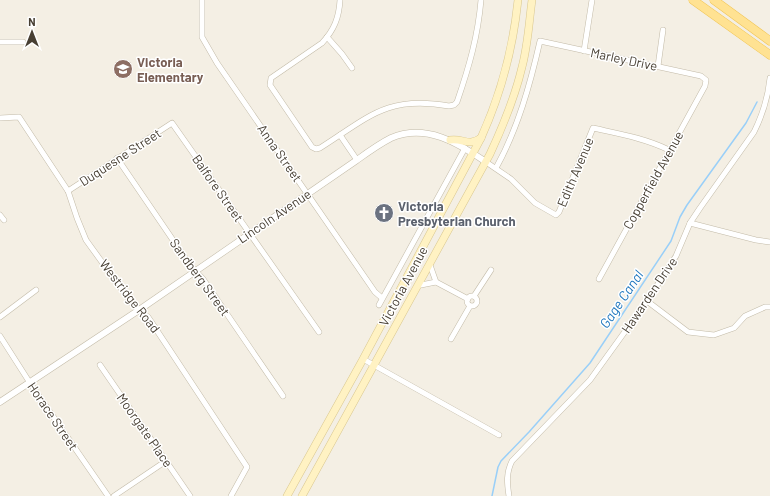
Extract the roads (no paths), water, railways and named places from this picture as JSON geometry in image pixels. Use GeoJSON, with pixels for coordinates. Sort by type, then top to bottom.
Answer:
{"type":"FeatureCollection","features":[{"type":"Feature","properties":{"kind":"main road","name":"Victoria Avenue"},"geometry":{"type":"LineString","coordinates":[[287,496],[474,154],[492,112],[506,70],[514,34],[518,0]]}},
{"type":"Feature","properties":{"kind":"main road","name":"Victoria Avenue"},"geometry":{"type":"LineString","coordinates":[[302,496],[486,162],[502,128],[518,82],[525,53],[532,0]]}},
{"type":"Feature","properties":{"kind":"main road"},"geometry":{"type":"LineString","coordinates":[[693,0],[770,55]]}},
{"type":"Feature","properties":{"kind":"main road"},"geometry":{"type":"LineString","coordinates":[[714,0],[770,41]]}},
{"type":"Feature","properties":{"kind":"main road"},"geometry":{"type":"LineString","coordinates":[[450,140],[458,139],[465,142],[472,142],[481,138]]}},
{"type":"Feature","properties":{"kind":"street","name":"Anna Street"},"geometry":{"type":"LineString","coordinates":[[202,0],[202,37],[217,64],[376,292],[382,298]]}},
{"type":"Feature","properties":{"kind":"street"},"geometry":{"type":"LineString","coordinates":[[340,0],[337,22],[322,43],[271,78],[270,81],[270,85],[312,147],[316,149],[320,148],[384,108],[417,102],[449,106],[454,105],[457,102],[473,53],[482,0]]}},
{"type":"Feature","properties":{"kind":"street"},"geometry":{"type":"LineString","coordinates":[[584,51],[592,0]]}},
{"type":"Feature","properties":{"kind":"street"},"geometry":{"type":"LineString","coordinates":[[658,66],[663,30]]}},
{"type":"Feature","properties":{"kind":"street"},"geometry":{"type":"LineString","coordinates":[[327,37],[352,68]]}},
{"type":"Feature","properties":{"kind":"street","name":"Marley Drive"},"geometry":{"type":"LineString","coordinates":[[496,168],[510,140],[523,106],[540,41],[701,76],[706,80]]}},
{"type":"Feature","properties":{"kind":"street"},"geometry":{"type":"LineString","coordinates":[[0,42],[22,42]]}},
{"type":"Feature","properties":{"kind":"street","name":"Hawarden Drive"},"geometry":{"type":"LineString","coordinates":[[509,496],[507,478],[508,470],[512,461],[590,380],[647,301],[676,256],[690,223],[754,132],[761,119],[769,90],[770,78]]}},
{"type":"Feature","properties":{"kind":"street","name":"Copperfield Avenue"},"geometry":{"type":"LineString","coordinates":[[599,279],[705,86],[706,80]]}},
{"type":"Feature","properties":{"kind":"street","name":"Westridge Road"},"geometry":{"type":"LineString","coordinates":[[0,118],[19,117],[68,191],[86,240],[132,304],[148,317],[248,467],[231,496]]}},
{"type":"Feature","properties":{"kind":"street","name":"Duquesne Street"},"geometry":{"type":"LineString","coordinates":[[68,191],[172,123]]}},
{"type":"Feature","properties":{"kind":"street","name":"Balfore Street"},"geometry":{"type":"LineString","coordinates":[[172,123],[318,332]]}},
{"type":"Feature","properties":{"kind":"street","name":"Edith Avenue"},"geometry":{"type":"LineString","coordinates":[[556,215],[559,212],[594,128],[653,142],[669,150]]}},
{"type":"Feature","properties":{"kind":"street","name":"Lincoln Avenue"},"geometry":{"type":"LineString","coordinates":[[0,402],[139,310],[384,142],[402,135],[427,133],[450,140],[496,168],[511,179],[536,203],[556,215]]}},
{"type":"Feature","properties":{"kind":"street"},"geometry":{"type":"LineString","coordinates":[[340,135],[357,160]]}},
{"type":"Feature","properties":{"kind":"street"},"geometry":{"type":"LineString","coordinates":[[379,305],[465,148]]}},
{"type":"Feature","properties":{"kind":"street","name":"Sandberg Street"},"geometry":{"type":"LineString","coordinates":[[117,158],[185,259],[203,279],[283,396]]}},
{"type":"Feature","properties":{"kind":"street"},"geometry":{"type":"LineString","coordinates":[[0,215],[4,220]]}},
{"type":"Feature","properties":{"kind":"street"},"geometry":{"type":"LineString","coordinates":[[690,223],[756,240],[770,242]]}},
{"type":"Feature","properties":{"kind":"street"},"geometry":{"type":"LineString","coordinates":[[430,265],[436,282]]}},
{"type":"Feature","properties":{"kind":"street"},"geometry":{"type":"LineString","coordinates":[[468,299],[470,296],[474,296],[491,270]]}},
{"type":"Feature","properties":{"kind":"street"},"geometry":{"type":"LineString","coordinates":[[419,284],[421,285],[436,282],[468,299]]}},
{"type":"Feature","properties":{"kind":"street"},"geometry":{"type":"LineString","coordinates":[[0,317],[36,290]]}},
{"type":"Feature","properties":{"kind":"street"},"geometry":{"type":"LineString","coordinates":[[451,339],[470,306],[474,306],[477,303],[477,299],[474,296]]}},
{"type":"Feature","properties":{"kind":"street"},"geometry":{"type":"LineString","coordinates":[[468,299],[467,303],[470,306]]}},
{"type":"Feature","properties":{"kind":"street"},"geometry":{"type":"LineString","coordinates":[[647,301],[688,332],[714,335],[734,328],[745,316],[765,307],[770,307]]}},
{"type":"Feature","properties":{"kind":"street","name":"Horace Street"},"geometry":{"type":"LineString","coordinates":[[0,336],[30,383],[108,496]]}},
{"type":"Feature","properties":{"kind":"street"},"geometry":{"type":"LineString","coordinates":[[363,359],[499,435]]}},
{"type":"Feature","properties":{"kind":"street","name":"Moorgate Place"},"geometry":{"type":"LineString","coordinates":[[100,365],[190,496]]}},
{"type":"Feature","properties":{"kind":"street"},"geometry":{"type":"LineString","coordinates":[[114,496],[166,461]]}},
{"type":"Feature","properties":{"kind":"waterway","name":"Gage Canal"},"geometry":{"type":"LineString","coordinates":[[492,496],[498,467],[501,461],[529,432],[590,363],[671,241],[680,217],[687,205],[746,123],[757,102]]}},
{"type":"Feature","properties":{"kind":"place","name":"Victoria Elementary"},"geometry":{"type":"Point","coordinates":[123,69]}},
{"type":"Feature","properties":{"kind":"place","name":"Victoria Presbyterian Church"},"geometry":{"type":"Point","coordinates":[384,213]}}]}
